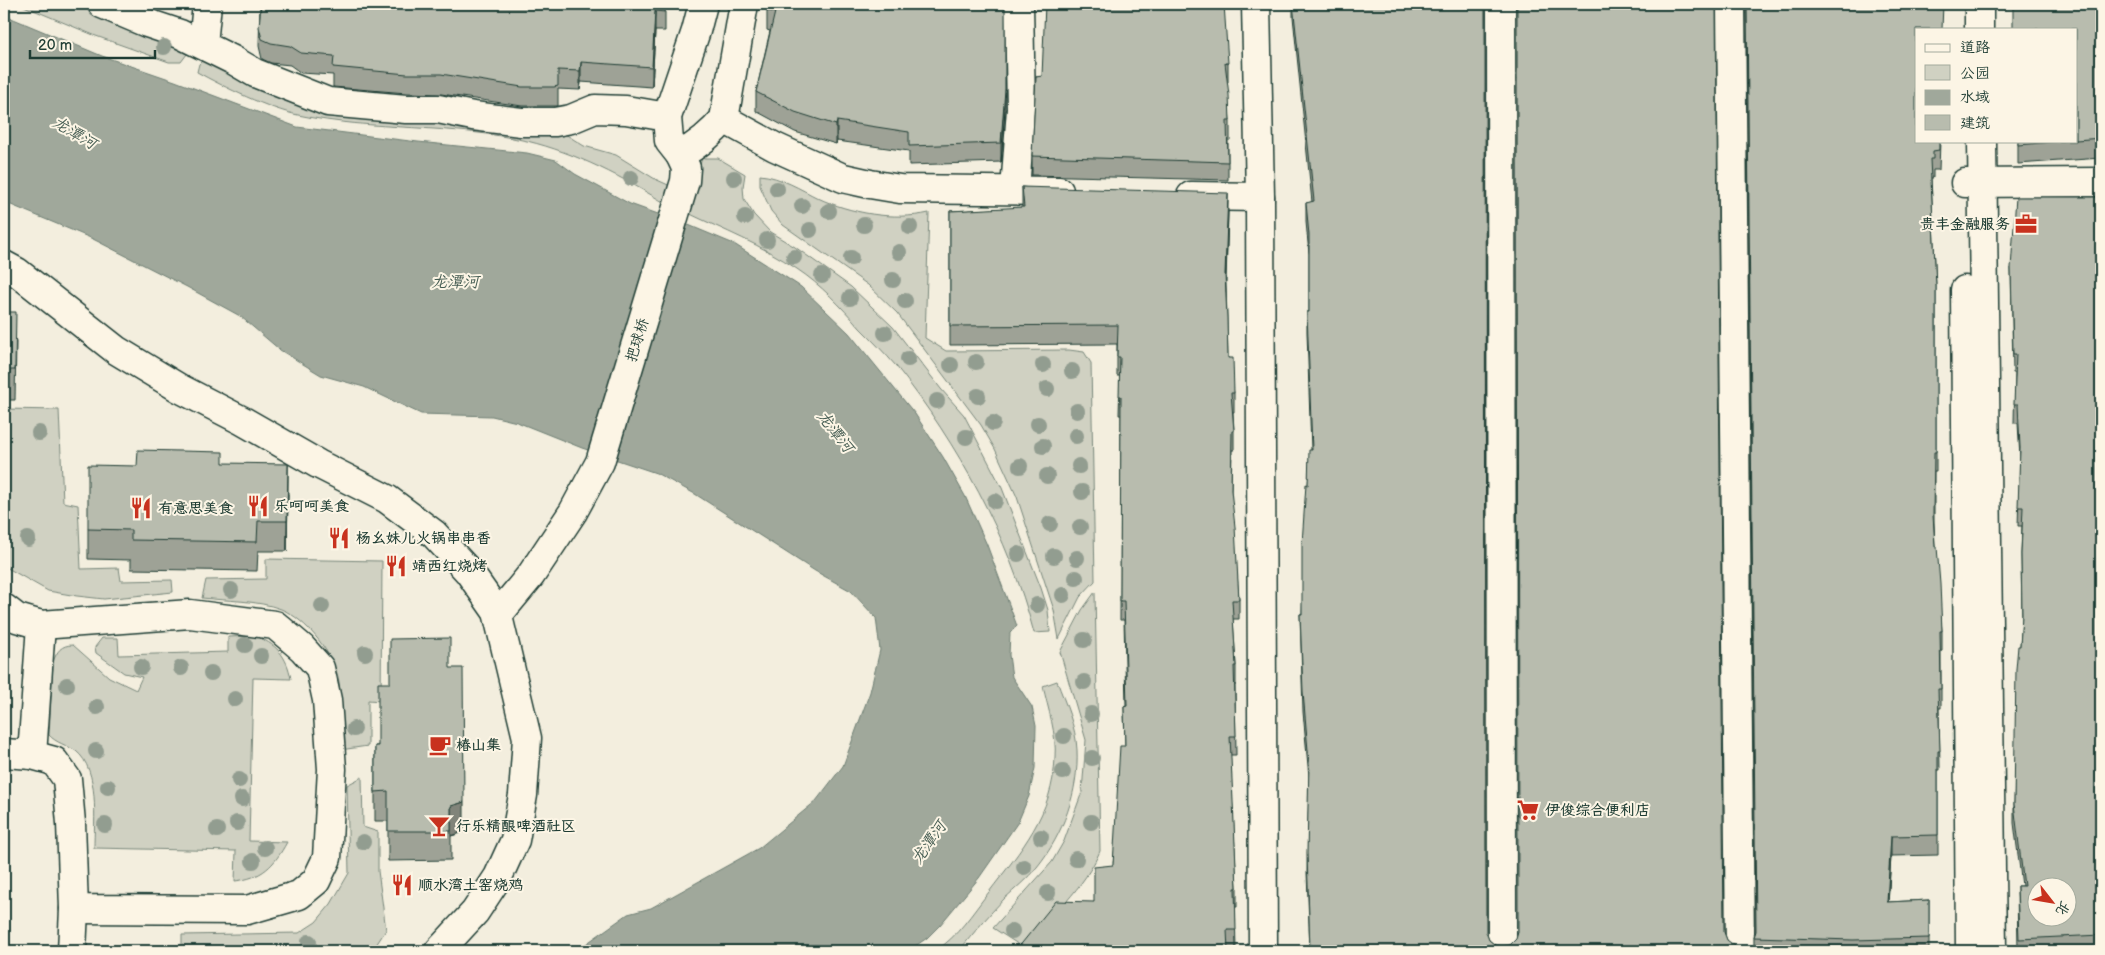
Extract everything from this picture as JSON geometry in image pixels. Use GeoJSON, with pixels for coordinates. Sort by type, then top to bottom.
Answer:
{"type":"FeatureCollection","features":[{"type":"Feature","properties":{"kind":"street"},"geometry":{"type":"LineString","coordinates":[[102,4],[202,44],[255,73],[328,102],[406,109],[438,109],[521,122],[555,122],[571,119],[595,109],[626,110],[667,117],[696,31],[703,4]]}},
{"type":"Feature","properties":{"kind":"street"},"geometry":{"type":"LineString","coordinates":[[202,44],[207,4]]}},
{"type":"Feature","properties":{"kind":"street"},"geometry":{"type":"LineString","coordinates":[[680,155],[707,138],[724,119],[744,4]]}},
{"type":"Feature","properties":{"kind":"street"},"geometry":{"type":"LineString","coordinates":[[1015,190],[1022,109],[1019,4]]}},
{"type":"Feature","properties":{"kind":"street"},"geometry":{"type":"LineString","coordinates":[[1256,4],[1260,197],[1263,951]]}},
{"type":"Feature","properties":{"kind":"street"},"geometry":{"type":"LineString","coordinates":[[1501,4],[1502,951]]}},
{"type":"Feature","properties":{"kind":"street"},"geometry":{"type":"LineString","coordinates":[[1731,4],[1740,951]]}},
{"type":"Feature","properties":{"kind":"street"},"geometry":{"type":"LineString","coordinates":[[1962,4],[1962,28]]}},
{"type":"Feature","properties":{"kind":"street"},"geometry":{"type":"LineString","coordinates":[[1979,4],[1980,28]]}},
{"type":"Feature","properties":{"kind":"street","name":"把球桥"},"geometry":{"type":"LineString","coordinates":[[497,612],[502,610],[531,575],[573,512],[600,462],[685,180],[686,168],[680,155],[669,141],[667,117]]}},
{"type":"Feature","properties":{"kind":"street"},"geometry":{"type":"LineString","coordinates":[[724,119],[775,147],[843,178],[900,189],[1084,192]]}},
{"type":"Feature","properties":{"kind":"street"},"geometry":{"type":"LineString","coordinates":[[1964,142],[1974,183],[1992,951]]}},
{"type":"Feature","properties":{"kind":"street"},"geometry":{"type":"LineString","coordinates":[[1970,951],[1974,183],[1982,142]]}},
{"type":"Feature","properties":{"kind":"street"},"geometry":{"type":"LineString","coordinates":[[1974,183],[2101,182]]}},
{"type":"Feature","properties":{"kind":"street"},"geometry":{"type":"LineString","coordinates":[[1162,195],[1260,197]]}},
{"type":"Feature","properties":{"kind":"street"},"geometry":{"type":"LineString","coordinates":[[4,265],[17,272],[116,350],[179,388],[243,421],[318,464],[387,499],[434,534],[469,572],[497,612],[527,738],[521,804],[515,840],[498,877],[475,912],[439,951]]}},
{"type":"Feature","properties":{"kind":"street"},"geometry":{"type":"LineString","coordinates":[[4,608],[17,618],[41,625],[190,614],[275,625],[302,648],[320,668],[327,700],[332,769],[327,858],[316,881],[300,895],[247,910],[74,909]]}},
{"type":"Feature","properties":{"kind":"street"},"geometry":{"type":"LineString","coordinates":[[32,755],[41,625]]}},
{"type":"Feature","properties":{"kind":"street"},"geometry":{"type":"LineString","coordinates":[[4,753],[32,755],[54,761],[67,779],[71,823],[74,909],[72,951]]}},
{"type":"Feature","properties":{"kind":"green space"},"geometry":{"type":"Polygon","coordinates":[[[19,4],[81,4],[185,45],[187,54],[181,62],[169,62],[96,36],[19,4]]]}},
{"type":"Feature","properties":{"kind":"green space"},"geometry":{"type":"Polygon","coordinates":[[[204,59],[245,79],[562,132],[584,146],[616,155],[655,179],[675,188],[668,205],[600,167],[564,152],[527,141],[470,132],[326,120],[286,112],[247,97],[197,72],[199,64],[204,59]]]}},
{"type":"Feature","properties":{"kind":"green space"},"geometry":{"type":"Polygon","coordinates":[[[702,158],[718,158],[745,174],[744,199],[754,215],[770,232],[795,247],[851,287],[893,327],[941,389],[964,415],[1002,488],[1041,588],[1048,610],[1050,632],[1034,633],[1011,562],[979,493],[940,427],[892,361],[838,304],[806,275],[784,260],[756,245],[686,212],[702,158]]]}},
{"type":"Feature","properties":{"kind":"green space"},"geometry":{"type":"Polygon","coordinates":[[[760,175],[783,181],[844,208],[887,216],[929,213],[925,338],[946,351],[1069,350],[1084,352],[1091,363],[1095,581],[1080,597],[1059,639],[1054,610],[1017,497],[995,449],[981,425],[897,313],[868,285],[783,225],[771,211],[760,186],[760,175]]]}},
{"type":"Feature","properties":{"kind":"green space"},"geometry":{"type":"Polygon","coordinates":[[[4,409],[59,410],[63,502],[78,505],[81,569],[119,568],[121,581],[172,580],[173,592],[104,599],[77,596],[48,591],[4,566],[4,409]]]}},
{"type":"Feature","properties":{"kind":"green space"},"geometry":{"type":"Polygon","coordinates":[[[266,559],[382,561],[381,701],[368,700],[368,746],[340,750],[339,682],[332,661],[309,629],[291,614],[272,606],[252,602],[202,598],[206,580],[266,579],[266,559]]]}},
{"type":"Feature","properties":{"kind":"green space"},"geometry":{"type":"Polygon","coordinates":[[[1095,592],[1100,851],[1076,890],[1024,948],[993,928],[1052,862],[1064,841],[1082,792],[1086,740],[1060,652],[1082,610],[1095,592]]]}},
{"type":"Feature","properties":{"kind":"green space"},"geometry":{"type":"Polygon","coordinates":[[[254,636],[268,642],[279,651],[287,664],[291,679],[253,678],[249,841],[287,842],[277,858],[260,874],[235,881],[236,851],[94,848],[95,810],[89,770],[84,760],[76,751],[49,735],[53,662],[58,652],[62,647],[73,645],[109,677],[136,690],[142,677],[124,673],[96,653],[95,647],[102,638],[118,638],[119,655],[228,652],[228,637],[254,636]]]}},
{"type":"Feature","properties":{"kind":"green space"},"geometry":{"type":"Polygon","coordinates":[[[1057,681],[1072,723],[1077,750],[1077,765],[1072,797],[1062,827],[1037,867],[998,905],[959,951],[935,951],[951,939],[971,916],[1013,861],[1042,814],[1053,778],[1055,758],[1053,731],[1043,686],[1057,681]]]}},
{"type":"Feature","properties":{"kind":"green space"},"geometry":{"type":"Polygon","coordinates":[[[362,777],[363,827],[378,832],[378,871],[386,930],[372,951],[182,951],[182,935],[299,933],[316,922],[331,904],[349,873],[347,785],[362,777]]]}},
{"type":"Feature","properties":{"kind":"water","name":"龙潭河"},"geometry":{"type":"Polygon","coordinates":[[[4,15],[102,56],[297,127],[527,153],[556,160],[575,174],[630,204],[734,244],[801,287],[849,333],[915,414],[943,457],[965,496],[987,545],[1017,626],[1010,633],[1009,655],[1012,677],[1032,707],[1036,726],[1035,768],[1029,796],[1018,822],[979,878],[940,925],[927,938],[908,951],[576,951],[628,914],[651,908],[759,848],[816,801],[843,766],[870,692],[880,650],[876,618],[851,591],[815,571],[695,494],[656,473],[582,448],[517,422],[492,416],[421,414],[364,387],[321,375],[280,350],[240,316],[187,287],[93,239],[4,202],[4,15]]]}},
{"type":"Feature","properties":{"kind":"building"},"geometry":{"type":"Polygon","coordinates":[[[261,4],[665,4],[665,12],[655,11],[652,67],[581,62],[580,71],[558,70],[558,86],[522,87],[441,74],[407,74],[333,67],[334,56],[301,53],[290,46],[271,43],[262,39],[259,27],[261,4]]]}},
{"type":"Feature","properties":{"kind":"building"},"geometry":{"type":"Polygon","coordinates":[[[768,4],[1005,4],[1005,89],[1001,143],[909,146],[909,132],[837,121],[836,125],[795,112],[756,92],[775,12],[767,11],[768,4]]]}},
{"type":"Feature","properties":{"kind":"building"},"geometry":{"type":"Polygon","coordinates":[[[1045,4],[1224,4],[1228,63],[1225,63],[1230,121],[1227,121],[1228,162],[1032,156],[1036,77],[1042,76],[1045,4]]]}},
{"type":"Feature","properties":{"kind":"building"},"geometry":{"type":"Polygon","coordinates":[[[1293,4],[1485,4],[1486,932],[1489,940],[1495,945],[1502,947],[1510,945],[1516,939],[1518,932],[1517,4],[1716,4],[1724,932],[1727,940],[1735,946],[1736,951],[1310,951],[1307,853],[1309,762],[1303,692],[1300,614],[1302,614],[1302,544],[1306,484],[1308,485],[1309,450],[1312,450],[1307,312],[1309,312],[1309,235],[1306,203],[1314,201],[1293,4]]]}},
{"type":"Feature","properties":{"kind":"building"},"geometry":{"type":"Polygon","coordinates":[[[1747,4],[1943,4],[1942,28],[1915,28],[1915,142],[1939,142],[1939,150],[1933,151],[1933,159],[1930,159],[1936,286],[1936,452],[1934,452],[1933,515],[1940,584],[1942,631],[1940,631],[1941,689],[1938,689],[1940,751],[1938,751],[1938,835],[1891,836],[1887,902],[1929,900],[1929,938],[1853,940],[1754,937],[1756,931],[1747,4]]]}},
{"type":"Feature","properties":{"kind":"building"},"geometry":{"type":"Polygon","coordinates":[[[2013,4],[2101,4],[2101,138],[2078,140],[2078,28],[2013,28],[2013,4]]]}},
{"type":"Feature","properties":{"kind":"building"},"geometry":{"type":"Polygon","coordinates":[[[2018,142],[2052,142],[2018,145],[2018,142]]]}},
{"type":"Feature","properties":{"kind":"building"},"geometry":{"type":"Polygon","coordinates":[[[1022,187],[1228,193],[1225,274],[1228,358],[1233,358],[1234,393],[1231,393],[1234,431],[1232,431],[1231,490],[1239,600],[1232,600],[1236,666],[1234,666],[1236,736],[1230,736],[1237,888],[1235,888],[1236,930],[1227,930],[1228,951],[1018,951],[1018,948],[1056,901],[1094,902],[1094,867],[1113,865],[1120,746],[1125,746],[1124,707],[1127,706],[1124,601],[1120,601],[1121,396],[1119,396],[1120,357],[1117,357],[1118,325],[950,326],[950,211],[1024,207],[1022,187]]]}},
{"type":"Feature","properties":{"kind":"building"},"geometry":{"type":"Polygon","coordinates":[[[2016,197],[2101,197],[2101,935],[2019,939],[2017,886],[2024,886],[2014,804],[2016,669],[2022,615],[2021,554],[2023,507],[2018,507],[2020,448],[2018,404],[2014,404],[2016,354],[2013,354],[2011,268],[2016,197]]]}},
{"type":"Feature","properties":{"kind":"building"},"geometry":{"type":"Polygon","coordinates":[[[4,312],[16,312],[15,370],[4,370],[4,312]]]}},
{"type":"Feature","properties":{"kind":"building"},"geometry":{"type":"Polygon","coordinates":[[[138,450],[223,452],[223,463],[288,464],[287,521],[258,521],[257,542],[131,540],[131,530],[88,529],[88,465],[137,466],[138,450]]]}},
{"type":"Feature","properties":{"kind":"building"},"geometry":{"type":"Polygon","coordinates":[[[450,638],[450,668],[463,668],[464,802],[451,806],[451,831],[388,831],[388,791],[375,792],[375,746],[378,746],[378,683],[390,683],[390,639],[450,638]]]}},
{"type":"Feature","properties":{"kind":"place","name":"贵丰金融服务"},"geometry":{"type":"Point","coordinates":[2026,224]}},
{"type":"Feature","properties":{"kind":"place","name":"乐呵呵美食"},"geometry":{"type":"Point","coordinates":[258,506]}},
{"type":"Feature","properties":{"kind":"place","name":"有意思美食"},"geometry":{"type":"Point","coordinates":[141,508]}},
{"type":"Feature","properties":{"kind":"place","name":"杨幺妹儿火锅串串香"},"geometry":{"type":"Point","coordinates":[339,538]}},
{"type":"Feature","properties":{"kind":"place","name":"靖西红烧烤"},"geometry":{"type":"Point","coordinates":[396,566]}},
{"type":"Feature","properties":{"kind":"place","name":"椿山集"},"geometry":{"type":"Point","coordinates":[440,745]}},
{"type":"Feature","properties":{"kind":"place","name":"伊俊综合便利店"},"geometry":{"type":"Point","coordinates":[1528,810]}},
{"type":"Feature","properties":{"kind":"place","name":"行乐精酿啤酒社区"},"geometry":{"type":"Point","coordinates":[439,826]}},
{"type":"Feature","properties":{"kind":"place","name":"顺水湾土窑烧鸡"},"geometry":{"type":"Point","coordinates":[402,885]}}]}
